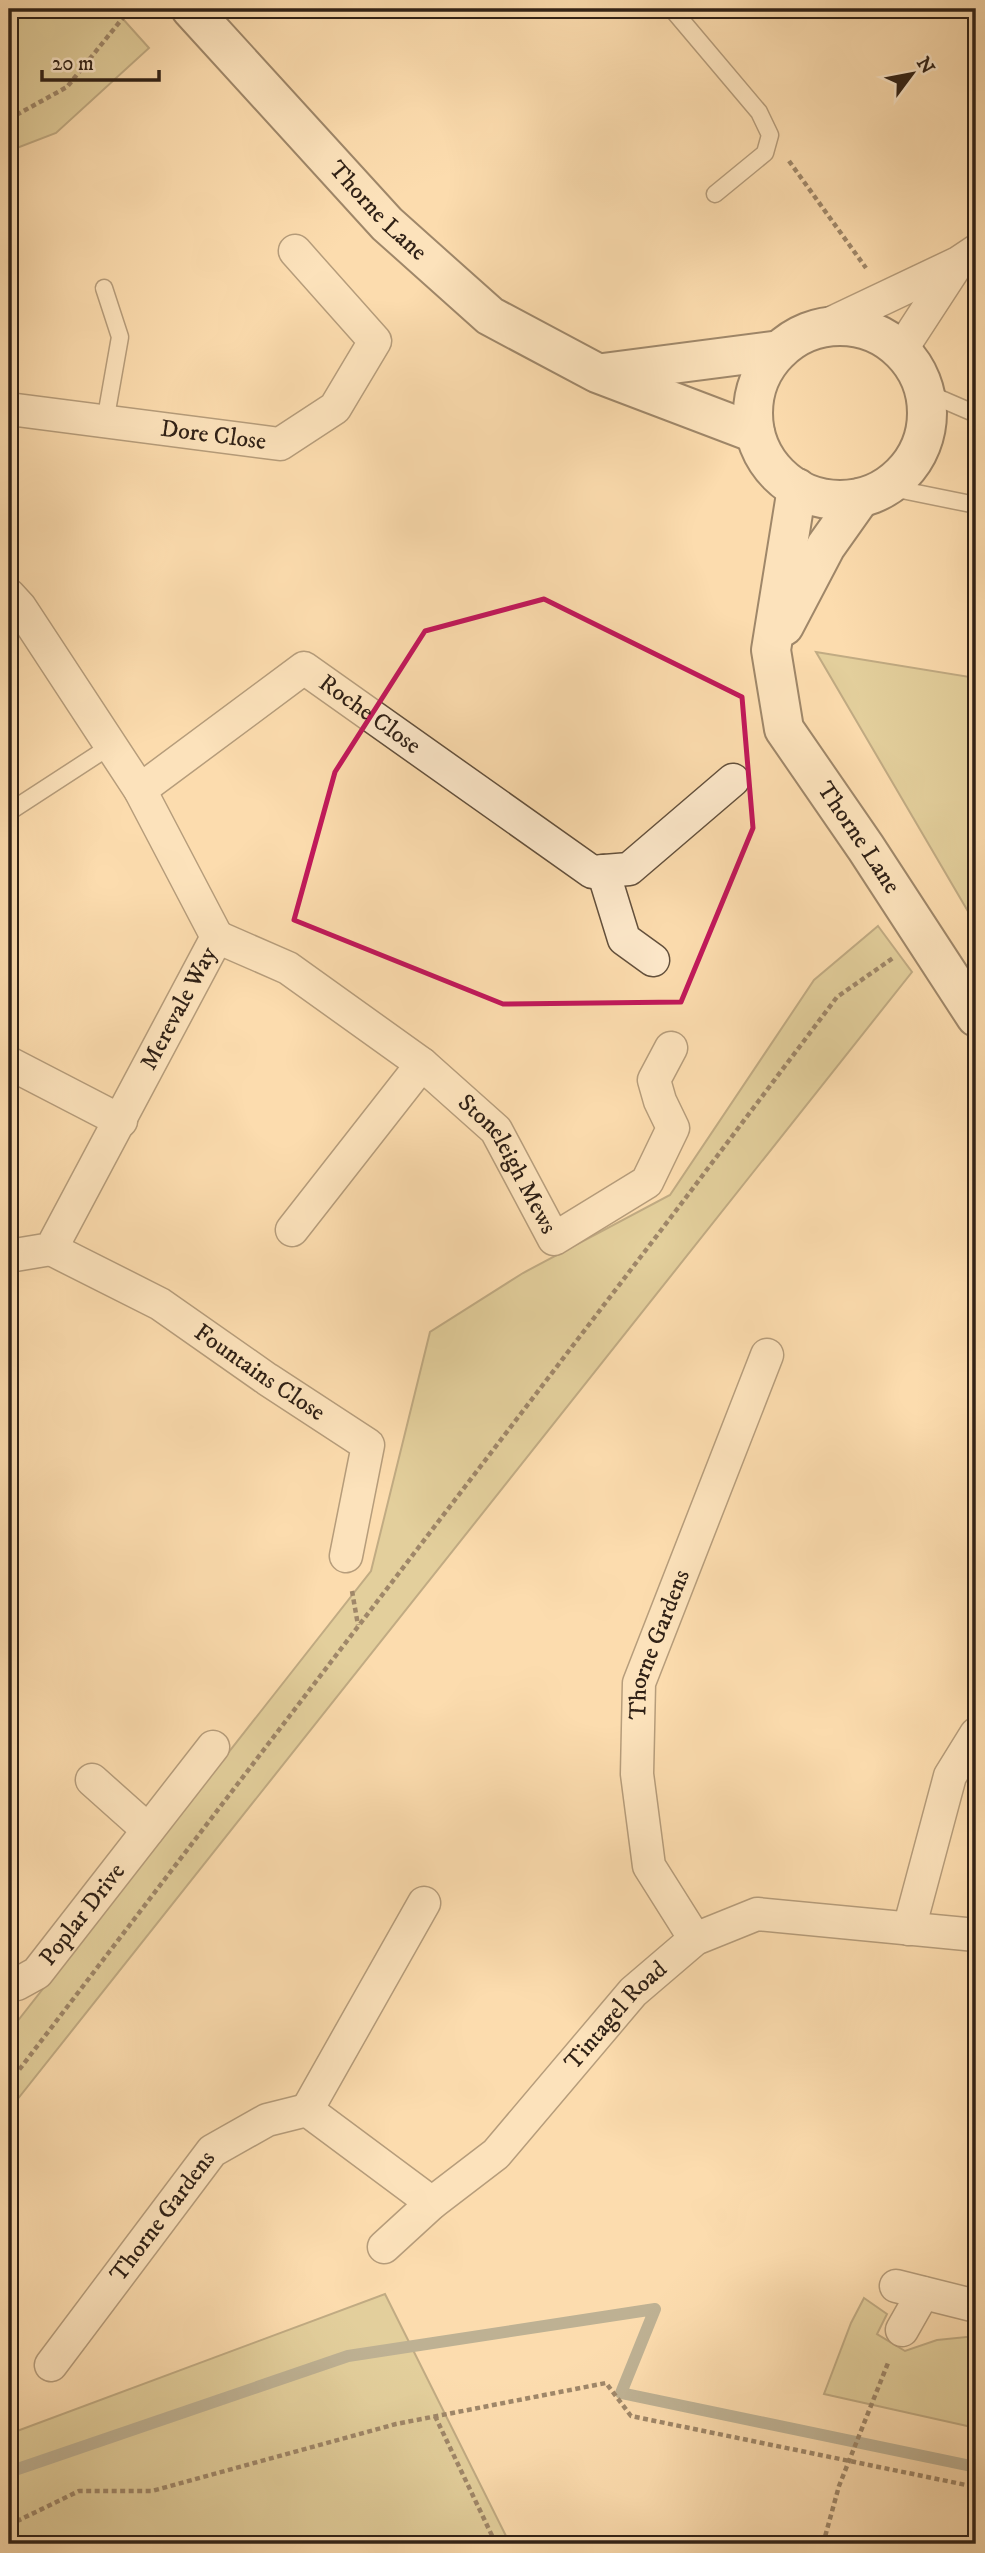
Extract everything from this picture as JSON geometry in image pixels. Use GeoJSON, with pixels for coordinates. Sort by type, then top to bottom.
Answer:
{"type":"FeatureCollection","features":[{"type":"Feature","properties":{"kind":"street","name":"Thorne Lane"},"geometry":{"type":"LineString","coordinates":[[191,9],[387,224],[490,316],[597,373],[755,433]]}},
{"type":"Feature","properties":{"kind":"street","name":"Dore Close"},"geometry":{"type":"LineString","coordinates":[[9,411],[280,444],[335,408],[375,341],[295,251]]}},
{"type":"Feature","properties":{"kind":"street"},"geometry":{"type":"LineString","coordinates":[[874,492],[838,500],[817,497],[797,488],[778,474],[764,455],[755,433],[753,403],[762,374],[780,350],[799,335],[823,327],[967,257]]}},
{"type":"Feature","properties":{"kind":"street"},"geometry":{"type":"LineString","coordinates":[[901,350],[967,257]]}},
{"type":"Feature","properties":{"kind":"street"},"geometry":{"type":"LineString","coordinates":[[772,650],[826,545],[874,492],[909,467],[923,440],[928,416],[925,392],[916,369],[901,350],[878,334],[851,326],[823,327]]}},
{"type":"Feature","properties":{"kind":"street"},"geometry":{"type":"LineString","coordinates":[[597,373],[780,350]]}},
{"type":"Feature","properties":{"kind":"street","name":"Thorne Lane"},"geometry":{"type":"LineString","coordinates":[[797,488],[772,650],[784,729],[866,848],[976,1017]]}},
{"type":"Feature","properties":{"kind":"street","name":"Merevale Way"},"geometry":{"type":"LineString","coordinates":[[9,595],[20,607],[140,790],[217,937],[51,1249]]}},
{"type":"Feature","properties":{"kind":"street","name":"Roche Close"},"geometry":{"type":"LineString","coordinates":[[140,790],[304,668],[592,872],[603,871]]}},
{"type":"Feature","properties":{"kind":"street"},"geometry":{"type":"LineString","coordinates":[[653,960],[624,939],[603,871],[629,869],[733,780]]}},
{"type":"Feature","properties":{"kind":"street","name":"Stoneleigh Mews"},"geometry":{"type":"LineString","coordinates":[[217,937],[288,968],[422,1064],[496,1130],[554,1239],[648,1182],[673,1128],[660,1101],[654,1080],[671,1048]]}},
{"type":"Feature","properties":{"kind":"street"},"geometry":{"type":"LineString","coordinates":[[9,1063],[121,1121]]}},
{"type":"Feature","properties":{"kind":"street"},"geometry":{"type":"LineString","coordinates":[[292,1230],[422,1064]]}},
{"type":"Feature","properties":{"kind":"street"},"geometry":{"type":"LineString","coordinates":[[9,1256],[51,1249]]}},
{"type":"Feature","properties":{"kind":"street","name":"Fountains Close"},"geometry":{"type":"LineString","coordinates":[[51,1249],[160,1304],[368,1445],[346,1556]]}},
{"type":"Feature","properties":{"kind":"street","name":"Thorne Gardens"},"geometry":{"type":"LineString","coordinates":[[695,1939],[649,1866],[637,1774],[639,1683],[767,1355]]}},
{"type":"Feature","properties":{"kind":"street"},"geometry":{"type":"LineString","coordinates":[[909,1929],[950,1776],[976,1734]]}},
{"type":"Feature","properties":{"kind":"street","name":"Poplar Drive"},"geometry":{"type":"LineString","coordinates":[[9,1985],[17,1984],[37,1973],[214,1747]]}},
{"type":"Feature","properties":{"kind":"street"},"geometry":{"type":"LineString","coordinates":[[92,1780],[148,1830]]}},
{"type":"Feature","properties":{"kind":"street"},"geometry":{"type":"LineString","coordinates":[[424,1903],[307,2110],[432,2203]]}},
{"type":"Feature","properties":{"kind":"street","name":"Tintagel Road"},"geometry":{"type":"LineString","coordinates":[[384,2247],[432,2203],[496,2154],[633,1992],[695,1939],[757,1914],[976,1935]]}},
{"type":"Feature","properties":{"kind":"street","name":"Thorne Gardens"},"geometry":{"type":"LineString","coordinates":[[51,2365],[212,2151],[267,2120],[307,2110]]}},
{"type":"Feature","properties":{"kind":"street"},"geometry":{"type":"LineString","coordinates":[[902,2330],[909,2290],[976,2306]]}},
{"type":"Feature","properties":{"kind":"lane"},"geometry":{"type":"LineString","coordinates":[[672,9],[759,112],[770,135],[765,153],[715,194]]}},
{"type":"Feature","properties":{"kind":"lane"},"geometry":{"type":"LineString","coordinates":[[104,288],[120,337],[105,422]]}},
{"type":"Feature","properties":{"kind":"lane"},"geometry":{"type":"LineString","coordinates":[[925,392],[976,415]]}},
{"type":"Feature","properties":{"kind":"lane"},"geometry":{"type":"LineString","coordinates":[[874,492],[976,505]]}},
{"type":"Feature","properties":{"kind":"lane"},"geometry":{"type":"LineString","coordinates":[[9,812],[111,745]]}},
{"type":"Feature","properties":{"kind":"path"},"geometry":{"type":"LineString","coordinates":[[9,119],[67,87],[130,9]]}},
{"type":"Feature","properties":{"kind":"path"},"geometry":{"type":"LineString","coordinates":[[770,135],[887,296]]}},
{"type":"Feature","properties":{"kind":"path"},"geometry":{"type":"LineString","coordinates":[[9,2083],[837,996],[923,937]]}},
{"type":"Feature","properties":{"kind":"path"},"geometry":{"type":"LineString","coordinates":[[823,2544],[839,2486],[902,2330]]}},
{"type":"Feature","properties":{"kind":"path"},"geometry":{"type":"LineString","coordinates":[[9,2525],[79,2491],[152,2491],[396,2424],[606,2383],[631,2416],[976,2487]]}},
{"type":"Feature","properties":{"kind":"path"},"geometry":{"type":"LineString","coordinates":[[435,2416],[496,2544]]}},
{"type":"Feature","properties":{"kind":"highlighted area"},"geometry":{"type":"Polygon","coordinates":[[[544,599],[742,697],[753,828],[681,1002],[503,1004],[294,920],[335,772],[425,631],[544,599]]]}},
{"type":"Feature","properties":{"kind":"shaded area"},"geometry":{"type":"Polygon","coordinates":[[[9,9],[114,9],[149,48],[56,133],[9,151],[9,9]]]}},
{"type":"Feature","properties":{"kind":"shaded area"},"geometry":{"type":"Polygon","coordinates":[[[816,652],[976,678],[976,925],[816,652]]]}},
{"type":"Feature","properties":{"kind":"shaded area"},"geometry":{"type":"Polygon","coordinates":[[[878,926],[912,972],[9,2110],[9,2032],[371,1571],[430,1332],[523,1273],[670,1195],[814,980],[878,926]]]}},
{"type":"Feature","properties":{"kind":"shaded area"},"geometry":{"type":"Polygon","coordinates":[[[385,2294],[510,2544],[9,2544],[9,2434],[385,2294]]]}},
{"type":"Feature","properties":{"kind":"shaded area"},"geometry":{"type":"Polygon","coordinates":[[[864,2298],[887,2314],[877,2334],[905,2351],[937,2340],[976,2336],[976,2428],[824,2394],[851,2323],[864,2298]]]}},
{"type":"Feature","properties":{"kind":"waterway"},"geometry":{"type":"LineString","coordinates":[[9,2472],[348,2356],[655,2309],[621,2393],[976,2467]]}}]}
